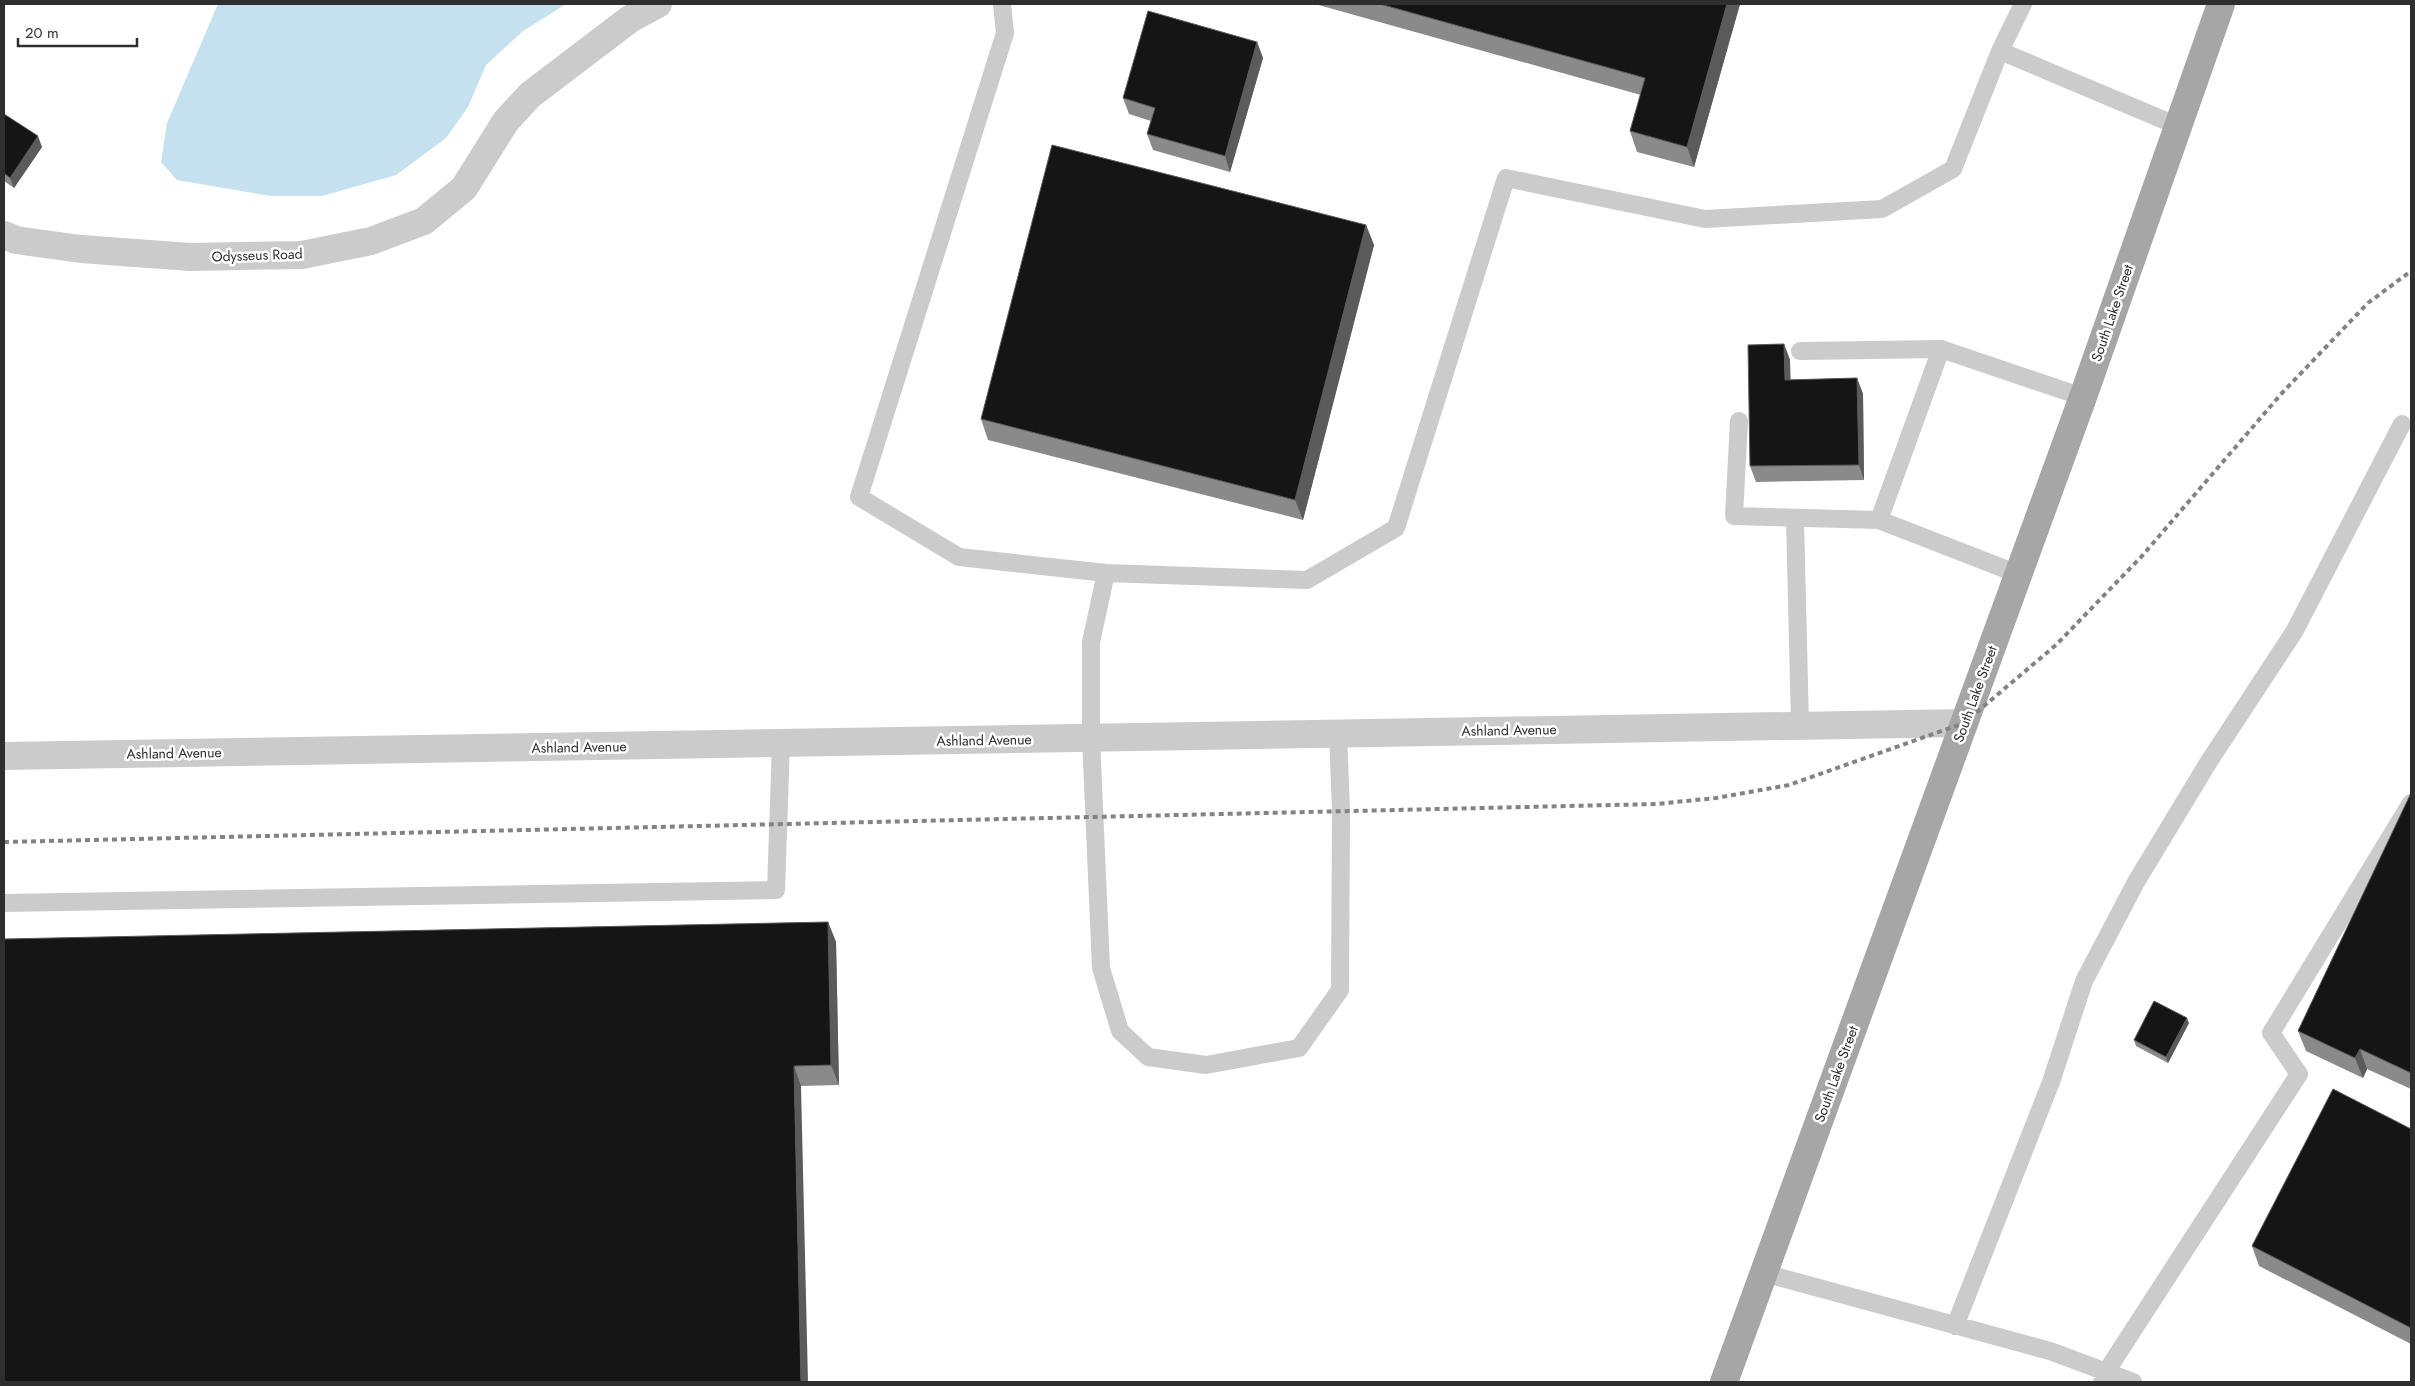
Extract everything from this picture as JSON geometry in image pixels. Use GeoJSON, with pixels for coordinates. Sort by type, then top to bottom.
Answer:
{"type":"FeatureCollection","features":[{"type":"Feature","properties":{"kind":"main road","name":"South Lake Street"},"geometry":{"type":"LineString","coordinates":[[1724,1382],[2083,397],[2178,126],[2218,5]]}},
{"type":"Feature","properties":{"kind":"street","name":"Odysseus Road"},"geometry":{"type":"LineString","coordinates":[[4,236],[16,240],[81,249],[190,257],[302,255],[370,241],[424,221],[464,188],[506,121],[530,95],[630,19],[658,4]]}},
{"type":"Feature","properties":{"kind":"street","name":"Ashland Avenue"},"geometry":{"type":"LineString","coordinates":[[4,756],[1964,723]]}},
{"type":"Feature","properties":{"kind":"lane"},"geometry":{"type":"LineString","coordinates":[[1002,4],[1005,33],[859,497],[959,556],[1106,573],[1307,580],[1396,528],[1506,178],[1706,219],[1882,209],[1953,169],[2000,51],[2023,4]]}},
{"type":"Feature","properties":{"kind":"lane"},"geometry":{"type":"LineString","coordinates":[[2000,51],[2178,126]]}},
{"type":"Feature","properties":{"kind":"lane"},"geometry":{"type":"LineString","coordinates":[[1800,351],[1941,349],[2083,397]]}},
{"type":"Feature","properties":{"kind":"lane"},"geometry":{"type":"LineString","coordinates":[[1879,520],[1941,349]]}},
{"type":"Feature","properties":{"kind":"lane"},"geometry":{"type":"LineString","coordinates":[[1739,421],[1734,516],[1879,520],[2018,574]]}},
{"type":"Feature","properties":{"kind":"lane"},"geometry":{"type":"LineString","coordinates":[[1955,1326],[2051,1082],[2084,981],[2136,882],[2208,763],[2294,632],[2402,424]]}},
{"type":"Feature","properties":{"kind":"lane"},"geometry":{"type":"LineString","coordinates":[[1795,519],[1800,726]]}},
{"type":"Feature","properties":{"kind":"lane"},"geometry":{"type":"LineString","coordinates":[[1106,573],[1091,642],[1091,738],[1101,968],[1120,1031],[1148,1057],[1206,1065],[1299,1048],[1340,990],[1341,811],[1338,733]]}},
{"type":"Feature","properties":{"kind":"lane"},"geometry":{"type":"LineString","coordinates":[[4,903],[776,890],[781,743]]}},
{"type":"Feature","properties":{"kind":"lane"},"geometry":{"type":"LineString","coordinates":[[2104,1377],[2299,1074],[2271,1033],[2411,803]]}},
{"type":"Feature","properties":{"kind":"lane"},"geometry":{"type":"LineString","coordinates":[[1764,1273],[2050,1351],[2104,1377],[2133,1382]]}},
{"type":"Feature","properties":{"kind":"water"},"geometry":{"type":"Polygon","coordinates":[[[218,4],[566,4],[523,31],[486,65],[468,107],[446,138],[396,175],[322,196],[270,196],[177,180],[161,162],[167,123],[218,4]]]}},
{"type":"Feature","properties":{"kind":"building"},"geometry":{"type":"Polygon","coordinates":[[[1380,4],[1727,4],[1687,147],[1630,131],[1645,78],[1380,4]]]}},
{"type":"Feature","properties":{"kind":"building"},"geometry":{"type":"Polygon","coordinates":[[[1148,11],[1257,42],[1225,156],[1147,134],[1155,108],[1123,98],[1148,11]]]}},
{"type":"Feature","properties":{"kind":"building"},"geometry":{"type":"Polygon","coordinates":[[[4,114],[38,136],[10,178],[4,173],[4,114]]]}},
{"type":"Feature","properties":{"kind":"building"},"geometry":{"type":"Polygon","coordinates":[[[1052,145],[1366,225],[1295,500],[981,419],[1052,145]]]}},
{"type":"Feature","properties":{"kind":"building"},"geometry":{"type":"Polygon","coordinates":[[[1784,344],[1785,380],[1857,378],[1859,465],[1750,466],[1748,345],[1784,344]]]}},
{"type":"Feature","properties":{"kind":"building"},"geometry":{"type":"Polygon","coordinates":[[[2411,793],[2411,1073],[2360,1049],[2355,1058],[2298,1031],[2411,793]]]}},
{"type":"Feature","properties":{"kind":"building"},"geometry":{"type":"Polygon","coordinates":[[[828,922],[831,1065],[794,1066],[801,1382],[4,1382],[4,939],[828,922]]]}},
{"type":"Feature","properties":{"kind":"building"},"geometry":{"type":"Polygon","coordinates":[[[2154,1001],[2187,1018],[2166,1057],[2134,1040],[2154,1001]]]}},
{"type":"Feature","properties":{"kind":"building"},"geometry":{"type":"Polygon","coordinates":[[[2333,1089],[2411,1129],[2411,1328],[2252,1246],[2333,1089]]]}},
{"type":"Feature","properties":{"kind":"railway"},"geometry":{"type":"LineString","coordinates":[[4,842],[1656,804],[1716,798],[1789,785],[1964,723],[2056,645],[2142,556],[2282,393],[2368,303],[2411,271]]}}]}
